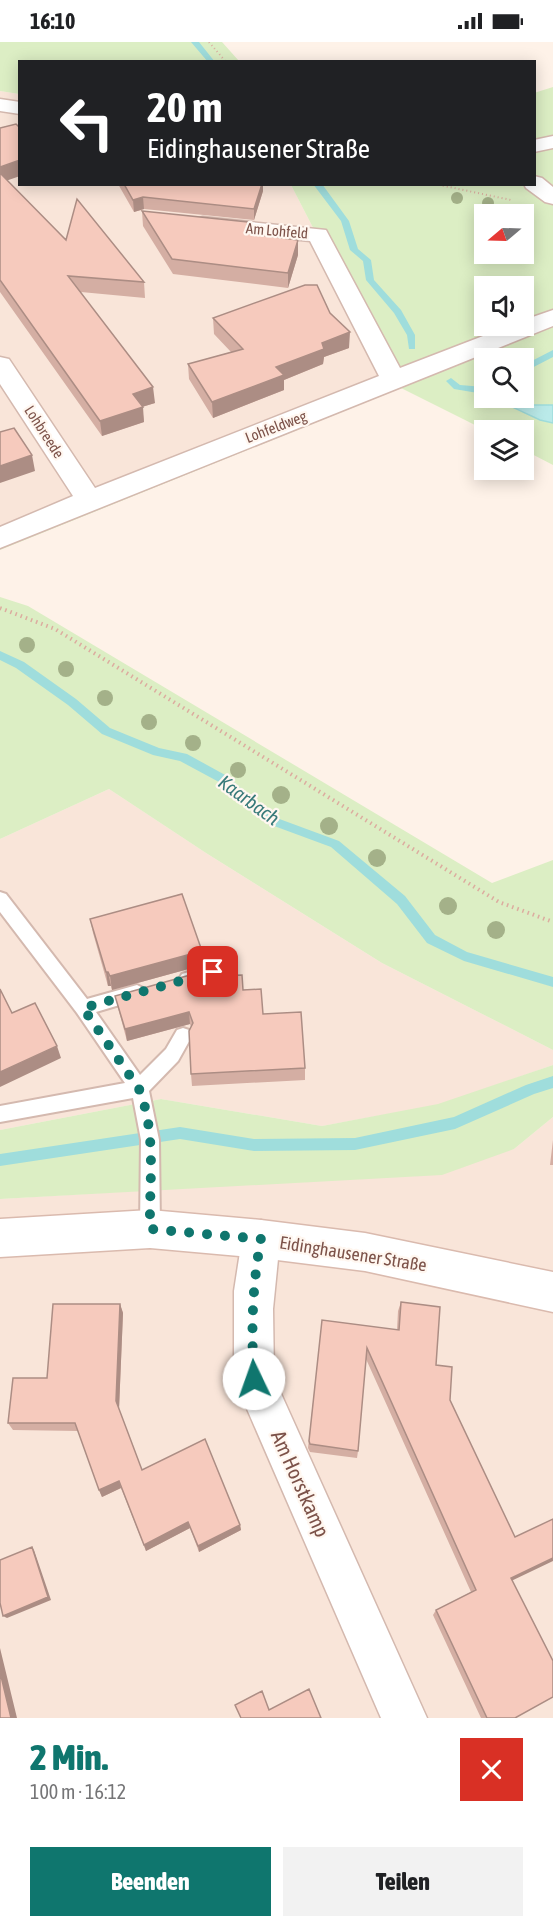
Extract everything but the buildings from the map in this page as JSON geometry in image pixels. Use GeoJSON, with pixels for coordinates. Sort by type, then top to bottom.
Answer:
{"type":"FeatureCollection","features":[{"type":"Feature","properties":{"kind":"street"},"geometry":{"type":"LineString","coordinates":[[0,105],[18,108]]}},
{"type":"Feature","properties":{"kind":"street"},"geometry":{"type":"LineString","coordinates":[[536,146],[553,142]]}},
{"type":"Feature","properties":{"kind":"street"},"geometry":{"type":"LineString","coordinates":[[536,184],[553,196]]}},
{"type":"Feature","properties":{"kind":"street","name":"Am Lohfeld"},"geometry":{"type":"LineString","coordinates":[[179,222],[318,235],[394,381]]}},
{"type":"Feature","properties":{"kind":"street","name":"Lohfeldweg"},"geometry":{"type":"LineString","coordinates":[[0,538],[88,500],[553,317]]}},
{"type":"Feature","properties":{"kind":"street","name":"Lohbreede"},"geometry":{"type":"LineString","coordinates":[[0,364],[88,500]]}},
{"type":"Feature","properties":{"kind":"street","name":"Eidinghausener Straße"},"geometry":{"type":"LineString","coordinates":[[0,1238],[150,1229],[261,1239],[365,1252],[553,1292]]}},
{"type":"Feature","properties":{"kind":"street","name":"Am Horstkamp"},"geometry":{"type":"LineString","coordinates":[[261,1239],[253,1286],[254,1379],[404,1718]]}},
{"type":"Feature","properties":{"kind":"lane"},"geometry":{"type":"LineString","coordinates":[[0,898],[83,1008],[142,1096],[152,1152],[150,1229]]}},
{"type":"Feature","properties":{"kind":"lane"},"geometry":{"type":"LineString","coordinates":[[83,1008],[213,972]]}},
{"type":"Feature","properties":{"kind":"lane"},"geometry":{"type":"LineString","coordinates":[[0,1114],[142,1096],[183,1036]]}},
{"type":"Feature","properties":{"kind":"path"},"geometry":{"type":"LineString","coordinates":[[209,42],[224,60]]}},
{"type":"Feature","properties":{"kind":"path"},"geometry":{"type":"LineString","coordinates":[[444,186],[515,201]]}},
{"type":"Feature","properties":{"kind":"path"},"geometry":{"type":"LineString","coordinates":[[0,608],[55,629],[499,902],[553,922]]}},
{"type":"Feature","properties":{"kind":"shaded area"},"geometry":{"type":"Polygon","coordinates":[[[0,91],[18,94],[18,186],[292,186],[388,373],[0,530],[0,91]]]}},
{"type":"Feature","properties":{"kind":"shaded area"},"geometry":{"type":"Polygon","coordinates":[[[109,789],[206,853],[382,963],[553,1050],[553,1065],[438,1105],[322,1126],[161,1099],[0,1130],[0,839],[109,789]]]}},
{"type":"Feature","properties":{"kind":"shaded area"},"geometry":{"type":"Polygon","coordinates":[[[553,1117],[553,1718],[0,1718],[0,1199],[152,1190],[514,1149],[553,1117]]]}},
{"type":"Feature","properties":{"kind":"green space"},"geometry":{"type":"Polygon","coordinates":[[[0,42],[222,42],[238,60],[18,60],[18,94],[0,91],[0,42]]]}},
{"type":"Feature","properties":{"kind":"green space"},"geometry":{"type":"Polygon","coordinates":[[[553,87],[553,405],[534,405],[534,348],[474,348],[474,408],[514,408],[553,423],[553,465],[534,455],[534,420],[474,420],[474,424],[401,388],[0,550],[0,530],[388,373],[292,186],[536,186],[536,92],[553,87]]]}},
{"type":"Feature","properties":{"kind":"green space"},"geometry":{"type":"Polygon","coordinates":[[[0,597],[28,606],[492,883],[553,860],[553,1050],[382,963],[206,853],[109,789],[0,839],[0,597]]]}},
{"type":"Feature","properties":{"kind":"green space"},"geometry":{"type":"Polygon","coordinates":[[[553,1065],[553,1117],[514,1149],[442,1175],[0,1199],[0,1130],[161,1099],[322,1126],[438,1104],[553,1065]]]}},
{"type":"Feature","properties":{"kind":"water"},"geometry":{"type":"Polygon","coordinates":[[[553,405],[553,423],[540,420],[514,408],[553,405]]]}},
{"type":"Feature","properties":{"kind":"waterway"},"geometry":{"type":"LineString","coordinates":[[195,42],[210,60]]}},
{"type":"Feature","properties":{"kind":"waterway"},"geometry":{"type":"LineString","coordinates":[[319,186],[345,221],[354,250],[367,260],[370,280],[398,312],[411,335],[412,347]]}},
{"type":"Feature","properties":{"kind":"waterway"},"geometry":{"type":"LineString","coordinates":[[534,363],[553,353]]}},
{"type":"Feature","properties":{"kind":"waterway"},"geometry":{"type":"LineString","coordinates":[[451,381],[457,387],[474,390]]}},
{"type":"Feature","properties":{"kind":"waterway","name":"Kaarbach"},"geometry":{"type":"LineString","coordinates":[[0,655],[20,665],[72,702],[106,731],[157,752],[183,757],[223,779],[270,820],[335,844],[401,900],[431,939],[464,956],[553,982]]}},
{"type":"Feature","properties":{"kind":"waterway","name":"Kaarbach"},"geometry":{"type":"LineString","coordinates":[[0,1160],[180,1133],[254,1145],[355,1144],[455,1123],[531,1089],[553,1082]]}},
{"type":"Feature","properties":{"kind":"route"},"geometry":{"type":"LineString","coordinates":[[213,972],[83,1008],[139,1089],[145,1104],[152,1152],[150,1229],[261,1239],[254,1276],[252,1315],[254,1379]]}}]}
